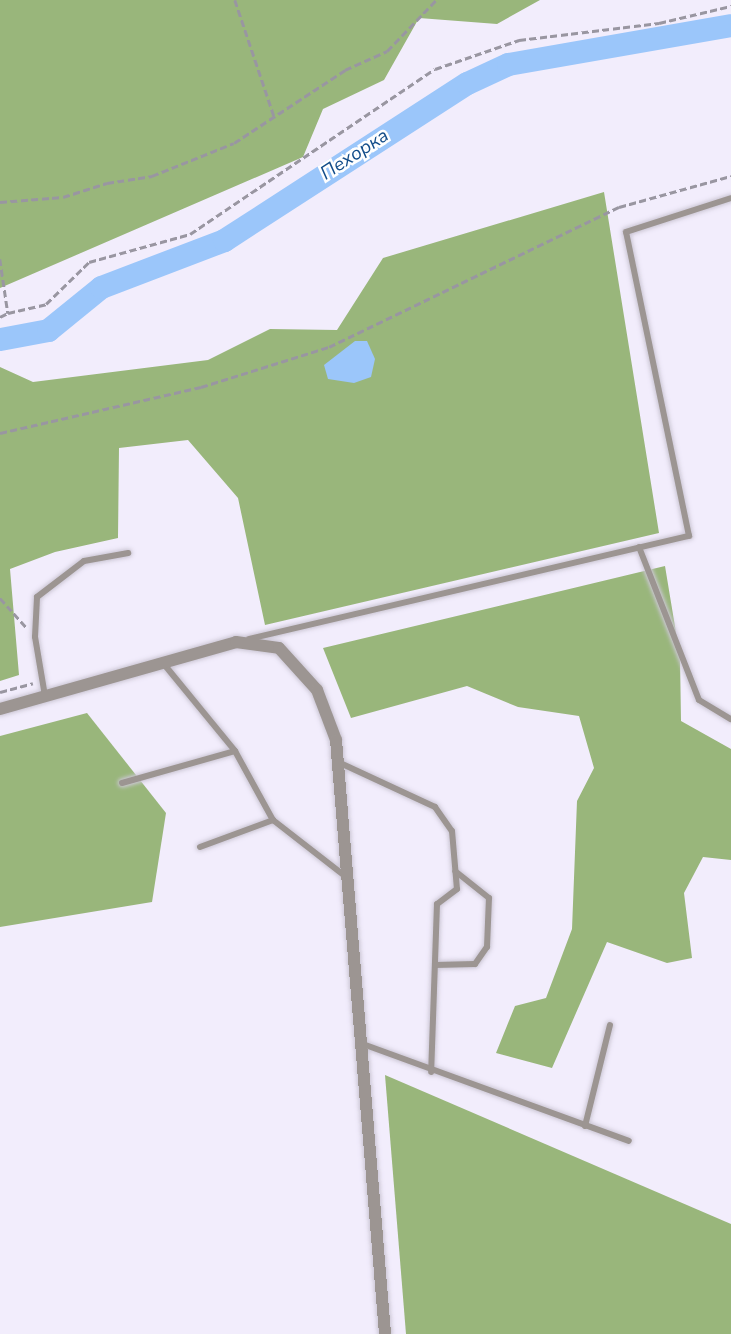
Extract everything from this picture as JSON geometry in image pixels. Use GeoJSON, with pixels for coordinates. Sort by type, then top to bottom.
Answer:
{"type":"FeatureCollection","features":[{"type":"Feature","properties":{"kind":"street"},"geometry":{"type":"LineString","coordinates":[[0,709],[236,642],[279,648],[317,690],[336,740],[385,1334]]}},
{"type":"Feature","properties":{"kind":"lane"},"geometry":{"type":"LineString","coordinates":[[236,642],[689,536],[626,232],[731,198]]}},
{"type":"Feature","properties":{"kind":"lane"},"geometry":{"type":"LineString","coordinates":[[639,547],[699,700],[731,719]]}},
{"type":"Feature","properties":{"kind":"lane"},"geometry":{"type":"LineString","coordinates":[[45,696],[35,637],[37,597],[84,561],[128,553]]}},
{"type":"Feature","properties":{"kind":"lane"},"geometry":{"type":"LineString","coordinates":[[163,663],[234,751],[273,820],[346,877]]}},
{"type":"Feature","properties":{"kind":"lane"},"geometry":{"type":"LineString","coordinates":[[122,783],[234,751]]}},
{"type":"Feature","properties":{"kind":"lane"},"geometry":{"type":"LineString","coordinates":[[338,762],[435,807],[452,831],[457,889],[437,904],[431,1073]]}},
{"type":"Feature","properties":{"kind":"lane"},"geometry":{"type":"LineString","coordinates":[[200,847],[273,820]]}},
{"type":"Feature","properties":{"kind":"lane"},"geometry":{"type":"LineString","coordinates":[[435,965],[475,964],[487,947],[489,898],[456,870]]}},
{"type":"Feature","properties":{"kind":"lane"},"geometry":{"type":"LineString","coordinates":[[585,1125],[610,1025]]}},
{"type":"Feature","properties":{"kind":"lane"},"geometry":{"type":"LineString","coordinates":[[359,1042],[431,1073],[629,1141]]}},
{"type":"Feature","properties":{"kind":"path"},"geometry":{"type":"LineString","coordinates":[[235,0],[274,117]]}},
{"type":"Feature","properties":{"kind":"path"},"geometry":{"type":"LineString","coordinates":[[0,202],[63,197],[107,183],[152,176],[234,143],[345,70],[387,51],[436,0]]}},
{"type":"Feature","properties":{"kind":"path"},"geometry":{"type":"LineString","coordinates":[[0,317],[46,304],[89,262],[190,234],[435,69],[519,40],[659,23],[731,6]]}},
{"type":"Feature","properties":{"kind":"path"},"geometry":{"type":"LineString","coordinates":[[0,433],[201,387],[329,347],[619,208],[731,176]]}},
{"type":"Feature","properties":{"kind":"path"},"geometry":{"type":"LineString","coordinates":[[0,259],[8,313]]}},
{"type":"Feature","properties":{"kind":"path"},"geometry":{"type":"LineString","coordinates":[[0,598],[35,637]]}},
{"type":"Feature","properties":{"kind":"path"},"geometry":{"type":"LineString","coordinates":[[0,692],[43,680]]}},
{"type":"Feature","properties":{"kind":"green space"},"geometry":{"type":"Polygon","coordinates":[[[0,0],[540,0],[497,24],[419,18],[384,80],[323,109],[303,157],[0,288],[0,0]]]}},
{"type":"Feature","properties":{"kind":"green space"},"geometry":{"type":"Polygon","coordinates":[[[604,192],[659,533],[265,625],[238,498],[188,440],[119,448],[118,538],[55,552],[10,569],[19,675],[0,681],[0,367],[33,382],[208,360],[270,329],[337,330],[383,258],[604,192]]]}},
{"type":"Feature","properties":{"kind":"green space"},"geometry":{"type":"Polygon","coordinates":[[[665,566],[680,657],[681,721],[731,749],[731,860],[703,857],[684,893],[692,958],[667,963],[607,942],[552,1068],[496,1053],[515,1006],[546,998],[572,929],[577,801],[594,768],[579,716],[518,707],[467,686],[351,718],[323,648],[665,566]]]}},
{"type":"Feature","properties":{"kind":"green space"},"geometry":{"type":"Polygon","coordinates":[[[87,713],[166,813],[152,902],[0,927],[0,736],[87,713]]]}},
{"type":"Feature","properties":{"kind":"green space"},"geometry":{"type":"Polygon","coordinates":[[[385,1075],[731,1224],[731,1334],[406,1334],[385,1075]]]}},
{"type":"Feature","properties":{"kind":"water"},"geometry":{"type":"Polygon","coordinates":[[[355,341],[367,341],[375,359],[371,377],[354,383],[328,379],[324,365],[355,341]]]}},
{"type":"Feature","properties":{"kind":"waterway","name":"Пехорка"},"geometry":{"type":"LineString","coordinates":[[0,339],[48,330],[101,287],[224,240],[467,83],[508,64],[731,25]]}}]}
